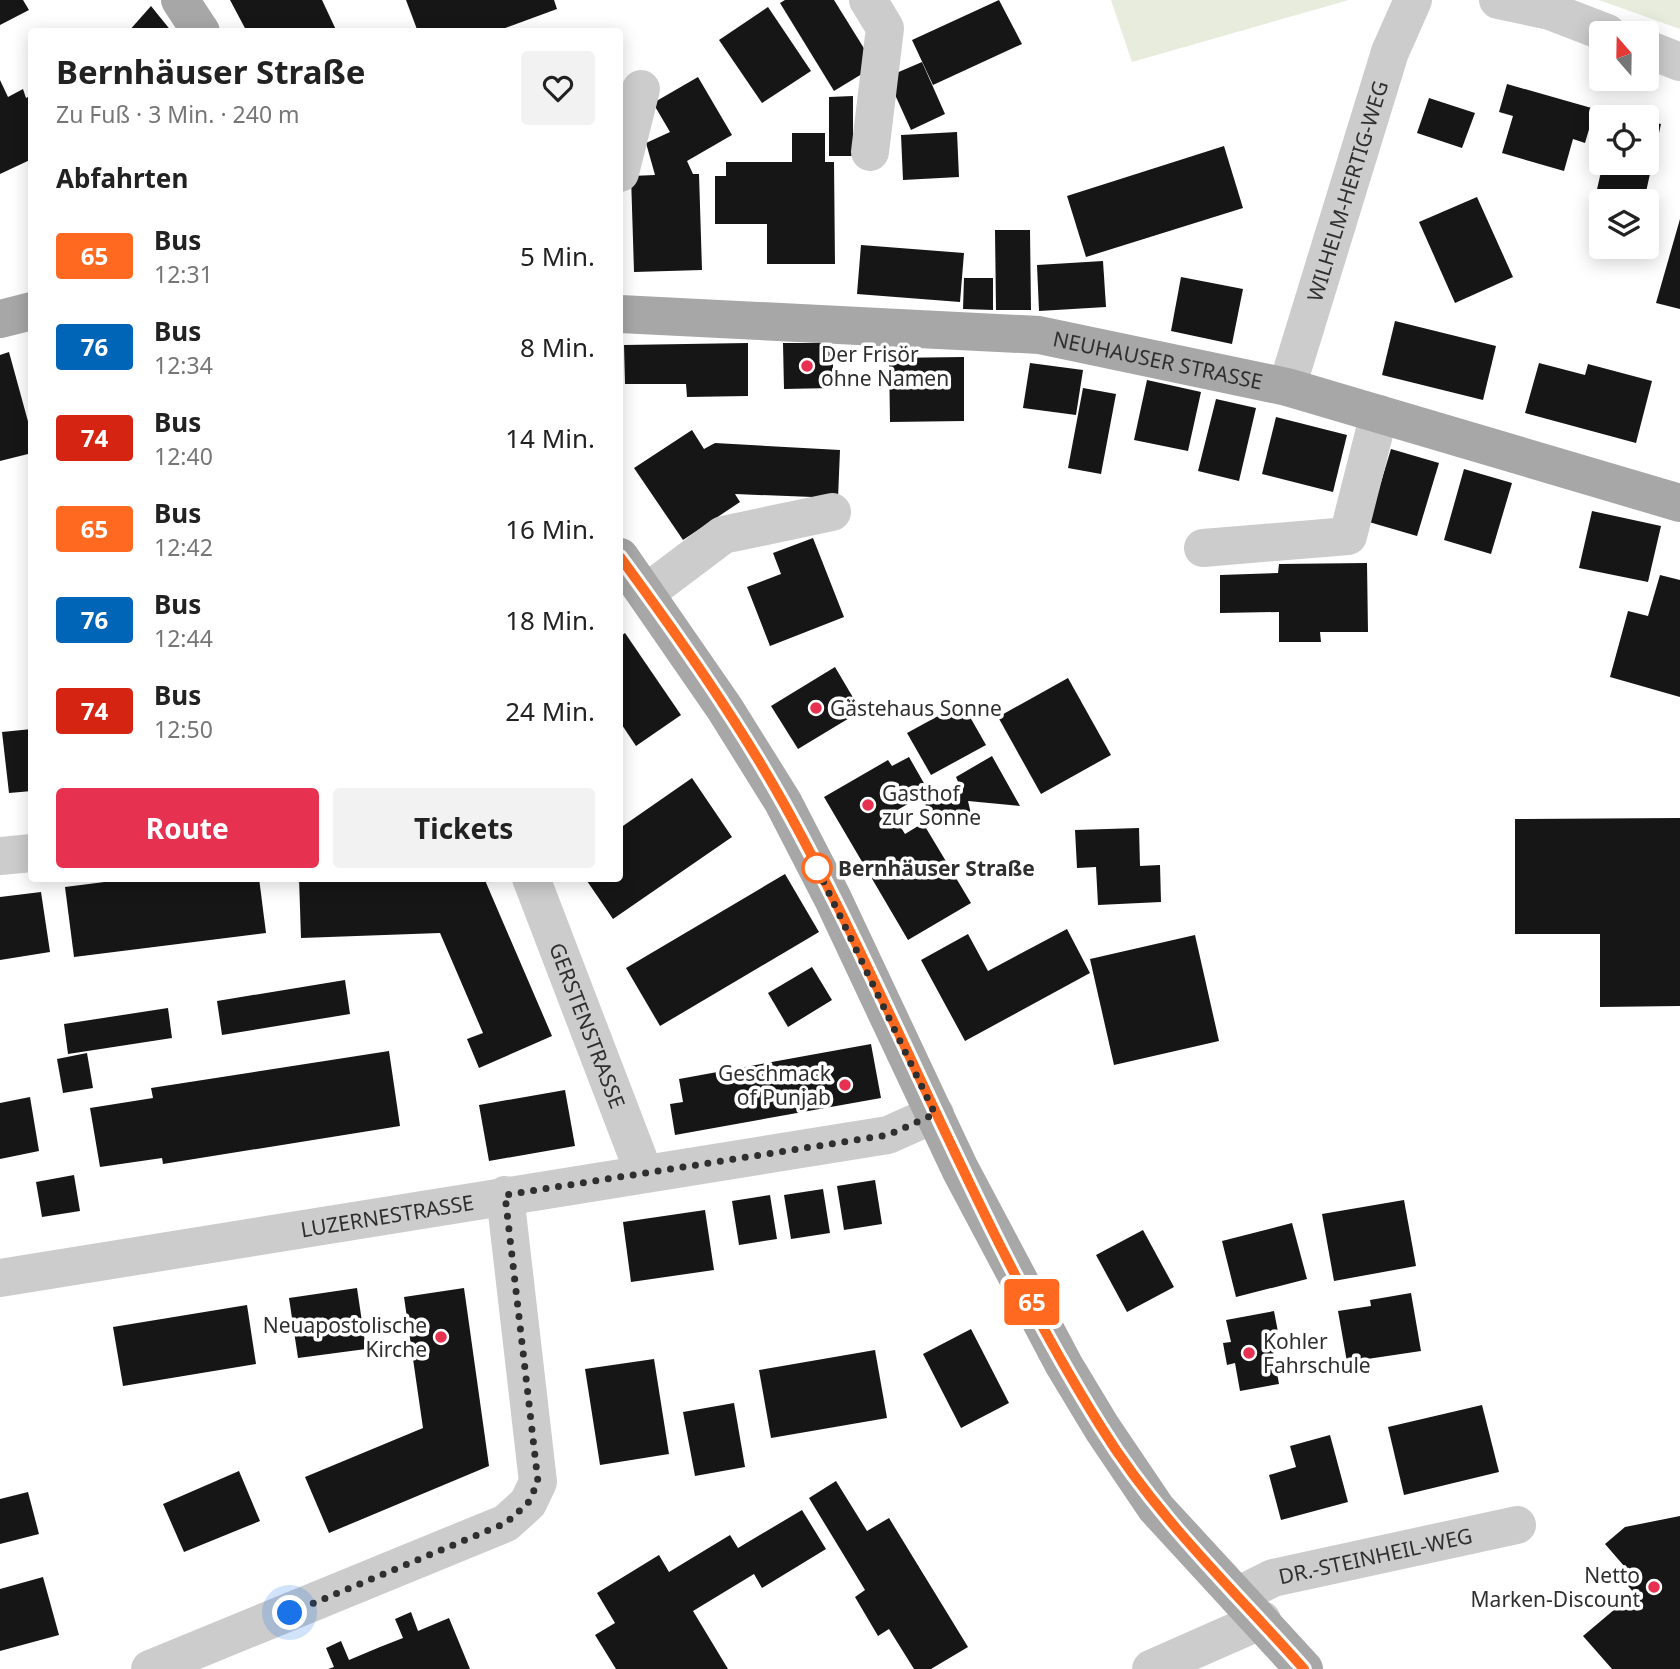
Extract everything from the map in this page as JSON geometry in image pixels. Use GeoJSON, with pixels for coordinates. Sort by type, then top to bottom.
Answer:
{"type":"FeatureCollection","features":[{"type":"Feature","properties":{"kind":"main road"},"geometry":{"type":"LineString","coordinates":[[180,0],[198,28]]}},
{"type":"Feature","properties":{"kind":"main road"},"geometry":{"type":"LineString","coordinates":[[0,319],[28,313]]}},
{"type":"Feature","properties":{"kind":"main road","name":"NEUHAUSER STRASSE"},"geometry":{"type":"LineString","coordinates":[[623,314],[1039,335],[1287,387],[1680,503]]}},
{"type":"Feature","properties":{"kind":"main road"},"geometry":{"type":"LineString","coordinates":[[623,561],[725,709],[783,802],[838,909],[960,1169],[1064,1365],[1102,1428],[1156,1508],[1304,1669]]}},
{"type":"Feature","properties":{"kind":"street"},"geometry":{"type":"LineString","coordinates":[[867,0],[885,29],[870,152]]}},
{"type":"Feature","properties":{"kind":"street","name":"WILHELM-HERTIG-WEG"},"geometry":{"type":"LineString","coordinates":[[1287,387],[1390,52],[1413,0]]}},
{"type":"Feature","properties":{"kind":"street"},"geometry":{"type":"LineString","coordinates":[[1498,0],[1550,11],[1589,26]]}},
{"type":"Feature","properties":{"kind":"street"},"geometry":{"type":"LineString","coordinates":[[1659,54],[1680,62]]}},
{"type":"Feature","properties":{"kind":"street"},"geometry":{"type":"LineString","coordinates":[[623,161],[641,89]]}},
{"type":"Feature","properties":{"kind":"street"},"geometry":{"type":"LineString","coordinates":[[1203,548],[1348,536],[1379,414]]}},
{"type":"Feature","properties":{"kind":"street"},"geometry":{"type":"LineString","coordinates":[[646,593],[723,535],[832,512]]}},
{"type":"Feature","properties":{"kind":"street"},"geometry":{"type":"LineString","coordinates":[[0,856],[28,853]]}},
{"type":"Feature","properties":{"kind":"street","name":"GERSTENSTRASSE"},"geometry":{"type":"LineString","coordinates":[[533,882],[644,1173]]}},
{"type":"Feature","properties":{"kind":"street","name":"LUZERNESTRASSE"},"geometry":{"type":"LineString","coordinates":[[0,1278],[888,1135],[935,1114]]}},
{"type":"Feature","properties":{"kind":"street"},"geometry":{"type":"LineString","coordinates":[[164,1667],[506,1523],[528,1503],[538,1482],[505,1195]]}},
{"type":"Feature","properties":{"kind":"street","name":"DR.-STEINHEIL-WEG"},"geometry":{"type":"LineString","coordinates":[[1163,1666],[1250,1608],[1273,1578],[1517,1525]]}},
{"type":"Feature","properties":{"kind":"shaded area"},"geometry":{"type":"Polygon","coordinates":[[[1111,0],[1349,0],[1132,62],[1111,0]]]}},
{"type":"Feature","properties":{"kind":"shaded area"},"geometry":{"type":"Polygon","coordinates":[[[1599,0],[1680,0],[1680,29],[1599,0]]]}},
{"type":"Feature","properties":{"kind":"building"},"geometry":{"type":"Polygon","coordinates":[[[0,0],[23,0],[29,10],[0,25],[0,0]]]}},
{"type":"Feature","properties":{"kind":"building"},"geometry":{"type":"Polygon","coordinates":[[[230,0],[322,0],[335,28],[245,28],[230,0]]]}},
{"type":"Feature","properties":{"kind":"building"},"geometry":{"type":"Polygon","coordinates":[[[406,0],[554,0],[557,9],[505,28],[416,28],[406,0]]]}},
{"type":"Feature","properties":{"kind":"building"},"geometry":{"type":"Polygon","coordinates":[[[785,0],[834,0],[875,66],[834,91],[780,3],[785,0]]]}},
{"type":"Feature","properties":{"kind":"building"},"geometry":{"type":"Polygon","coordinates":[[[999,0],[1022,44],[933,85],[912,40],[999,0]]]}},
{"type":"Feature","properties":{"kind":"building"},"geometry":{"type":"Polygon","coordinates":[[[151,6],[169,28],[132,28],[151,6]]]}},
{"type":"Feature","properties":{"kind":"building"},"geometry":{"type":"Polygon","coordinates":[[[768,7],[811,71],[762,103],[719,40],[768,7]]]}},
{"type":"Feature","properties":{"kind":"building"},"geometry":{"type":"Polygon","coordinates":[[[922,62],[945,114],[911,130],[887,77],[922,62]]]}},
{"type":"Feature","properties":{"kind":"building"},"geometry":{"type":"Polygon","coordinates":[[[698,77],[732,135],[687,161],[693,174],[699,174],[702,270],[634,272],[631,176],[655,175],[646,143],[670,132],[653,103],[698,77]]]}},
{"type":"Feature","properties":{"kind":"building"},"geometry":{"type":"Polygon","coordinates":[[[0,80],[8,97],[23,89],[26,98],[28,97],[28,161],[0,174],[0,80]]]}},
{"type":"Feature","properties":{"kind":"building"},"geometry":{"type":"Polygon","coordinates":[[[1507,84],[1589,107],[1589,129],[1585,143],[1573,139],[1564,171],[1502,153],[1513,116],[1499,112],[1507,84]]]}},
{"type":"Feature","properties":{"kind":"building"},"geometry":{"type":"Polygon","coordinates":[[[853,96],[853,156],[829,156],[829,97],[853,96]]]}},
{"type":"Feature","properties":{"kind":"building"},"geometry":{"type":"Polygon","coordinates":[[[1429,98],[1475,113],[1462,148],[1417,133],[1429,98]]]}},
{"type":"Feature","properties":{"kind":"building"},"geometry":{"type":"Polygon","coordinates":[[[957,132],[959,177],[903,180],[901,135],[957,132]]]}},
{"type":"Feature","properties":{"kind":"building"},"geometry":{"type":"Polygon","coordinates":[[[792,133],[825,133],[825,162],[834,162],[835,264],[767,264],[767,224],[715,224],[715,176],[726,176],[726,162],[792,162],[792,133]]]}},
{"type":"Feature","properties":{"kind":"building"},"geometry":{"type":"Polygon","coordinates":[[[1224,146],[1243,208],[1086,257],[1067,196],[1224,146]]]}},
{"type":"Feature","properties":{"kind":"building"},"geometry":{"type":"Polygon","coordinates":[[[1600,175],[1650,175],[1647,189],[1597,189],[1600,175]]]}},
{"type":"Feature","properties":{"kind":"building"},"geometry":{"type":"Polygon","coordinates":[[[1477,197],[1513,277],[1455,303],[1419,222],[1477,197]]]}},
{"type":"Feature","properties":{"kind":"building"},"geometry":{"type":"Polygon","coordinates":[[[1680,219],[1680,309],[1656,303],[1680,219]]]}},
{"type":"Feature","properties":{"kind":"building"},"geometry":{"type":"Polygon","coordinates":[[[995,230],[1030,230],[1031,310],[996,310],[995,230]]]}},
{"type":"Feature","properties":{"kind":"building"},"geometry":{"type":"Polygon","coordinates":[[[861,245],[964,253],[960,302],[857,294],[861,245]]]}},
{"type":"Feature","properties":{"kind":"building"},"geometry":{"type":"Polygon","coordinates":[[[1103,261],[1106,307],[1039,311],[1037,265],[1103,261]]]}},
{"type":"Feature","properties":{"kind":"building"},"geometry":{"type":"Polygon","coordinates":[[[1181,277],[1243,289],[1232,344],[1171,331],[1181,277]]]}},
{"type":"Feature","properties":{"kind":"building"},"geometry":{"type":"Polygon","coordinates":[[[964,278],[993,278],[993,310],[963,309],[964,278]]]}},
{"type":"Feature","properties":{"kind":"building"},"geometry":{"type":"Polygon","coordinates":[[[1395,321],[1496,346],[1483,400],[1382,375],[1395,321]]]}},
{"type":"Feature","properties":{"kind":"building"},"geometry":{"type":"Polygon","coordinates":[[[748,343],[748,396],[687,397],[686,384],[625,384],[624,345],[748,343]]]}},
{"type":"Feature","properties":{"kind":"building"},"geometry":{"type":"Polygon","coordinates":[[[783,343],[833,343],[833,388],[784,389],[783,343]]]}},
{"type":"Feature","properties":{"kind":"building"},"geometry":{"type":"Polygon","coordinates":[[[9,352],[28,421],[28,454],[0,461],[0,355],[9,352]]]}},
{"type":"Feature","properties":{"kind":"building"},"geometry":{"type":"Polygon","coordinates":[[[964,357],[964,421],[890,422],[889,358],[964,357]]]}},
{"type":"Feature","properties":{"kind":"building"},"geometry":{"type":"Polygon","coordinates":[[[1030,363],[1083,370],[1076,415],[1023,408],[1030,363]]]}},
{"type":"Feature","properties":{"kind":"building"},"geometry":{"type":"Polygon","coordinates":[[[1539,363],[1585,375],[1588,364],[1652,381],[1636,443],[1525,413],[1539,363]]]}},
{"type":"Feature","properties":{"kind":"building"},"geometry":{"type":"Polygon","coordinates":[[[1147,380],[1201,392],[1188,451],[1134,440],[1147,380]]]}},
{"type":"Feature","properties":{"kind":"building"},"geometry":{"type":"Polygon","coordinates":[[[1083,388],[1116,394],[1101,474],[1068,468],[1083,388]]]}},
{"type":"Feature","properties":{"kind":"building"},"geometry":{"type":"Polygon","coordinates":[[[1216,399],[1256,408],[1239,481],[1198,471],[1216,399]]]}},
{"type":"Feature","properties":{"kind":"building"},"geometry":{"type":"Polygon","coordinates":[[[1276,417],[1347,435],[1333,492],[1262,474],[1276,417]]]}},
{"type":"Feature","properties":{"kind":"building"},"geometry":{"type":"Polygon","coordinates":[[[692,430],[704,449],[715,443],[840,450],[838,498],[735,494],[740,502],[683,540],[634,468],[692,430]]]}},
{"type":"Feature","properties":{"kind":"building"},"geometry":{"type":"Polygon","coordinates":[[[1391,449],[1439,463],[1417,536],[1369,522],[1391,449]]]}},
{"type":"Feature","properties":{"kind":"building"},"geometry":{"type":"Polygon","coordinates":[[[1464,469],[1512,483],[1491,554],[1444,540],[1464,469]]]}},
{"type":"Feature","properties":{"kind":"building"},"geometry":{"type":"Polygon","coordinates":[[[1592,511],[1661,526],[1648,582],[1579,568],[1592,511]]]}},
{"type":"Feature","properties":{"kind":"building"},"geometry":{"type":"Polygon","coordinates":[[[813,538],[844,617],[770,646],[747,587],[781,574],[773,553],[813,538]]]}},
{"type":"Feature","properties":{"kind":"building"},"geometry":{"type":"Polygon","coordinates":[[[1367,563],[1368,632],[1320,632],[1321,642],[1279,642],[1279,612],[1220,613],[1220,575],[1278,573],[1279,564],[1367,563]]]}},
{"type":"Feature","properties":{"kind":"building"},"geometry":{"type":"Polygon","coordinates":[[[1660,575],[1680,580],[1680,697],[1610,677],[1628,611],[1648,616],[1660,575]]]}},
{"type":"Feature","properties":{"kind":"building"},"geometry":{"type":"Polygon","coordinates":[[[625,633],[681,715],[636,746],[623,726],[625,633]]]}},
{"type":"Feature","properties":{"kind":"building","name":"Gästehaus Sonne"},"geometry":{"type":"Polygon","coordinates":[[[835,667],[861,711],[798,749],[771,706],[835,667]]]}},
{"type":"Feature","properties":{"kind":"building"},"geometry":{"type":"Polygon","coordinates":[[[1068,678],[1111,755],[1041,794],[998,717],[1068,678]]]}},
{"type":"Feature","properties":{"kind":"building"},"geometry":{"type":"Polygon","coordinates":[[[962,703],[986,745],[931,775],[907,733],[962,703]]]}},
{"type":"Feature","properties":{"kind":"building"},"geometry":{"type":"Polygon","coordinates":[[[28,729],[28,791],[9,793],[2,732],[28,729]]]}},
{"type":"Feature","properties":{"kind":"building"},"geometry":{"type":"Polygon","coordinates":[[[992,756],[1020,806],[968,801],[971,814],[928,820],[924,795],[961,789],[956,777],[992,756]]]}},
{"type":"Feature","properties":{"kind":"building"},"geometry":{"type":"Polygon","coordinates":[[[909,757],[929,792],[892,813],[905,834],[923,823],[971,903],[908,940],[824,797],[888,760],[892,766],[909,757]]]}},
{"type":"Feature","properties":{"kind":"building"},"geometry":{"type":"Polygon","coordinates":[[[692,778],[732,837],[613,919],[588,882],[623,882],[623,826],[692,778]]]}},
{"type":"Feature","properties":{"kind":"building"},"geometry":{"type":"Polygon","coordinates":[[[1680,818],[1680,1006],[1600,1007],[1600,934],[1515,934],[1515,819],[1680,818]]]}},
{"type":"Feature","properties":{"kind":"building"},"geometry":{"type":"Polygon","coordinates":[[[1139,828],[1140,866],[1160,865],[1161,902],[1098,905],[1096,867],[1077,868],[1075,830],[1139,828]]]}},
{"type":"Feature","properties":{"kind":"building"},"geometry":{"type":"Polygon","coordinates":[[[785,874],[819,932],[660,1026],[626,968],[785,874]]]}},
{"type":"Feature","properties":{"kind":"building"},"geometry":{"type":"Polygon","coordinates":[[[104,882],[260,882],[266,933],[74,957],[65,887],[104,882]]]}},
{"type":"Feature","properties":{"kind":"building"},"geometry":{"type":"Polygon","coordinates":[[[299,882],[486,882],[552,1036],[479,1068],[467,1039],[483,1033],[440,933],[301,938],[299,882]]]}},
{"type":"Feature","properties":{"kind":"building"},"geometry":{"type":"Polygon","coordinates":[[[41,892],[50,952],[0,960],[0,897],[41,892]]]}},
{"type":"Feature","properties":{"kind":"building"},"geometry":{"type":"Polygon","coordinates":[[[1067,929],[1090,973],[965,1041],[921,960],[968,934],[988,971],[1067,929]]]}},
{"type":"Feature","properties":{"kind":"building"},"geometry":{"type":"Polygon","coordinates":[[[1195,935],[1219,1041],[1114,1065],[1090,959],[1195,935]]]}},
{"type":"Feature","properties":{"kind":"building"},"geometry":{"type":"Polygon","coordinates":[[[812,967],[832,1000],[788,1027],[768,993],[812,967]]]}},
{"type":"Feature","properties":{"kind":"building"},"geometry":{"type":"Polygon","coordinates":[[[345,980],[350,1014],[222,1035],[217,1001],[345,980]]]}},
{"type":"Feature","properties":{"kind":"building"},"geometry":{"type":"Polygon","coordinates":[[[168,1008],[172,1038],[68,1054],[64,1024],[168,1008]]]}},
{"type":"Feature","properties":{"kind":"building"},"geometry":{"type":"Polygon","coordinates":[[[871,1044],[881,1098],[675,1135],[670,1104],[683,1102],[679,1079],[871,1044]]]}},
{"type":"Feature","properties":{"kind":"building"},"geometry":{"type":"Polygon","coordinates":[[[389,1051],[400,1126],[163,1164],[162,1158],[100,1167],[90,1108],[153,1098],[151,1088],[389,1051]]]}},
{"type":"Feature","properties":{"kind":"building"},"geometry":{"type":"Polygon","coordinates":[[[87,1053],[93,1088],[63,1093],[57,1059],[87,1053]]]}},
{"type":"Feature","properties":{"kind":"building"},"geometry":{"type":"Polygon","coordinates":[[[565,1090],[575,1146],[489,1161],[479,1105],[565,1090]]]}},
{"type":"Feature","properties":{"kind":"building"},"geometry":{"type":"Polygon","coordinates":[[[30,1097],[39,1151],[0,1159],[0,1103],[30,1097]]]}},
{"type":"Feature","properties":{"kind":"building"},"geometry":{"type":"Polygon","coordinates":[[[74,1175],[80,1211],[42,1217],[36,1182],[74,1175]]]}},
{"type":"Feature","properties":{"kind":"building"},"geometry":{"type":"Polygon","coordinates":[[[875,1180],[882,1224],[844,1230],[837,1186],[875,1180]]]}},
{"type":"Feature","properties":{"kind":"building"},"geometry":{"type":"Polygon","coordinates":[[[823,1189],[830,1233],[791,1239],[784,1195],[823,1189]]]}},
{"type":"Feature","properties":{"kind":"building"},"geometry":{"type":"Polygon","coordinates":[[[770,1195],[777,1239],[739,1245],[732,1201],[770,1195]]]}},
{"type":"Feature","properties":{"kind":"building"},"geometry":{"type":"Polygon","coordinates":[[[1404,1200],[1416,1266],[1334,1281],[1322,1214],[1404,1200]]]}},
{"type":"Feature","properties":{"kind":"building"},"geometry":{"type":"Polygon","coordinates":[[[705,1210],[714,1270],[631,1282],[623,1222],[705,1210]]]}},
{"type":"Feature","properties":{"kind":"building"},"geometry":{"type":"Polygon","coordinates":[[[1292,1223],[1307,1279],[1236,1297],[1222,1241],[1292,1223]]]}},
{"type":"Feature","properties":{"kind":"building"},"geometry":{"type":"Polygon","coordinates":[[[1143,1230],[1174,1287],[1127,1312],[1096,1255],[1143,1230]]]}},
{"type":"Feature","properties":{"kind":"building"},"geometry":{"type":"Polygon","coordinates":[[[357,1288],[366,1349],[298,1358],[289,1298],[357,1288]]]}},
{"type":"Feature","properties":{"kind":"building"},"geometry":{"type":"Polygon","coordinates":[[[464,1288],[489,1466],[329,1533],[305,1477],[423,1428],[404,1297],[464,1288]]]}},
{"type":"Feature","properties":{"kind":"building"},"geometry":{"type":"Polygon","coordinates":[[[1411,1293],[1421,1351],[1347,1362],[1338,1311],[1371,1306],[1370,1300],[1411,1293]]]}},
{"type":"Feature","properties":{"kind":"building"},"geometry":{"type":"Polygon","coordinates":[[[247,1305],[256,1364],[123,1386],[113,1327],[247,1305]]]}},
{"type":"Feature","properties":{"kind":"building","name":"Kohler Fahrschule"},"geometry":{"type":"Polygon","coordinates":[[[1274,1311],[1278,1332],[1270,1334],[1279,1384],[1240,1391],[1235,1363],[1227,1365],[1223,1343],[1231,1342],[1226,1320],[1274,1311]]]}},
{"type":"Feature","properties":{"kind":"building"},"geometry":{"type":"Polygon","coordinates":[[[971,1329],[1009,1403],[961,1428],[923,1354],[971,1329]]]}},
{"type":"Feature","properties":{"kind":"building"},"geometry":{"type":"Polygon","coordinates":[[[875,1350],[887,1418],[771,1438],[759,1370],[875,1350]]]}},
{"type":"Feature","properties":{"kind":"building"},"geometry":{"type":"Polygon","coordinates":[[[654,1359],[669,1454],[600,1465],[585,1369],[654,1359]]]}},
{"type":"Feature","properties":{"kind":"building"},"geometry":{"type":"Polygon","coordinates":[[[734,1403],[745,1467],[695,1476],[683,1412],[734,1403]]]}},
{"type":"Feature","properties":{"kind":"building"},"geometry":{"type":"Polygon","coordinates":[[[1482,1405],[1499,1472],[1404,1495],[1388,1427],[1482,1405]]]}},
{"type":"Feature","properties":{"kind":"building"},"geometry":{"type":"Polygon","coordinates":[[[1330,1435],[1348,1502],[1281,1520],[1269,1475],[1296,1467],[1290,1446],[1330,1435]]]}},
{"type":"Feature","properties":{"kind":"building"},"geometry":{"type":"Polygon","coordinates":[[[239,1471],[260,1521],[184,1552],[163,1504],[239,1471]]]}},
{"type":"Feature","properties":{"kind":"building"},"geometry":{"type":"Polygon","coordinates":[[[836,1481],[867,1531],[889,1518],[968,1647],[931,1669],[914,1669],[889,1629],[878,1636],[855,1597],[865,1590],[809,1498],[836,1481]]]}},
{"type":"Feature","properties":{"kind":"building"},"geometry":{"type":"Polygon","coordinates":[[[28,1492],[39,1534],[0,1544],[0,1499],[28,1492]]]}},
{"type":"Feature","properties":{"kind":"building"},"geometry":{"type":"Polygon","coordinates":[[[802,1510],[826,1549],[762,1588],[754,1574],[693,1611],[728,1669],[616,1669],[595,1635],[615,1623],[597,1593],[659,1555],[669,1572],[730,1535],[738,1548],[802,1510]]]}},
{"type":"Feature","properties":{"kind":"building","name":"Netto Marken-Discount"},"geometry":{"type":"Polygon","coordinates":[[[1680,1516],[1680,1669],[1612,1669],[1583,1636],[1634,1593],[1624,1581],[1631,1574],[1605,1544],[1625,1527],[1680,1516]]]}},
{"type":"Feature","properties":{"kind":"building"},"geometry":{"type":"Polygon","coordinates":[[[43,1577],[59,1635],[0,1651],[0,1589],[43,1577]]]}},
{"type":"Feature","properties":{"kind":"building"},"geometry":{"type":"Polygon","coordinates":[[[411,1612],[418,1631],[449,1618],[470,1669],[328,1669],[334,1667],[326,1648],[341,1641],[349,1660],[403,1638],[395,1619],[411,1612]]]}},
{"type":"Feature","properties":{"kind":"bus line","name":"65"},"geometry":{"type":"LineString","coordinates":[[623,561],[725,709],[783,802],[833,899],[960,1169],[1064,1365],[1102,1428],[1156,1508],[1262,1620],[1304,1669]]}},
{"type":"Feature","properties":{"kind":"place","name":"Der Frisör ohne Namen"},"geometry":{"type":"Point","coordinates":[807,366]}},
{"type":"Feature","properties":{"kind":"place","name":"Gästehaus Sonne"},"geometry":{"type":"Point","coordinates":[816,708]}},
{"type":"Feature","properties":{"kind":"place","name":"Gasthof zur Sonne"},"geometry":{"type":"Point","coordinates":[868,805]}},
{"type":"Feature","properties":{"kind":"place","name":"Bernhäuser Straße"},"geometry":{"type":"Point","coordinates":[817,868]}},
{"type":"Feature","properties":{"kind":"place","name":"Geschmack of Punjab"},"geometry":{"type":"Point","coordinates":[845,1085]}},
{"type":"Feature","properties":{"kind":"place","name":"Neuapostolische Kirche"},"geometry":{"type":"Point","coordinates":[441,1337]}},
{"type":"Feature","properties":{"kind":"place","name":"Kohler Fahrschule"},"geometry":{"type":"Point","coordinates":[1249,1353]}},
{"type":"Feature","properties":{"kind":"place","name":"Netto Marken-Discount"},"geometry":{"type":"Point","coordinates":[1654,1587]}},
{"type":"Feature","properties":{"kind":"route"},"geometry":{"type":"LineString","coordinates":[[290,1613],[506,1523],[528,1503],[538,1482],[505,1195],[888,1135],[935,1114],[817,868]]}}]}
